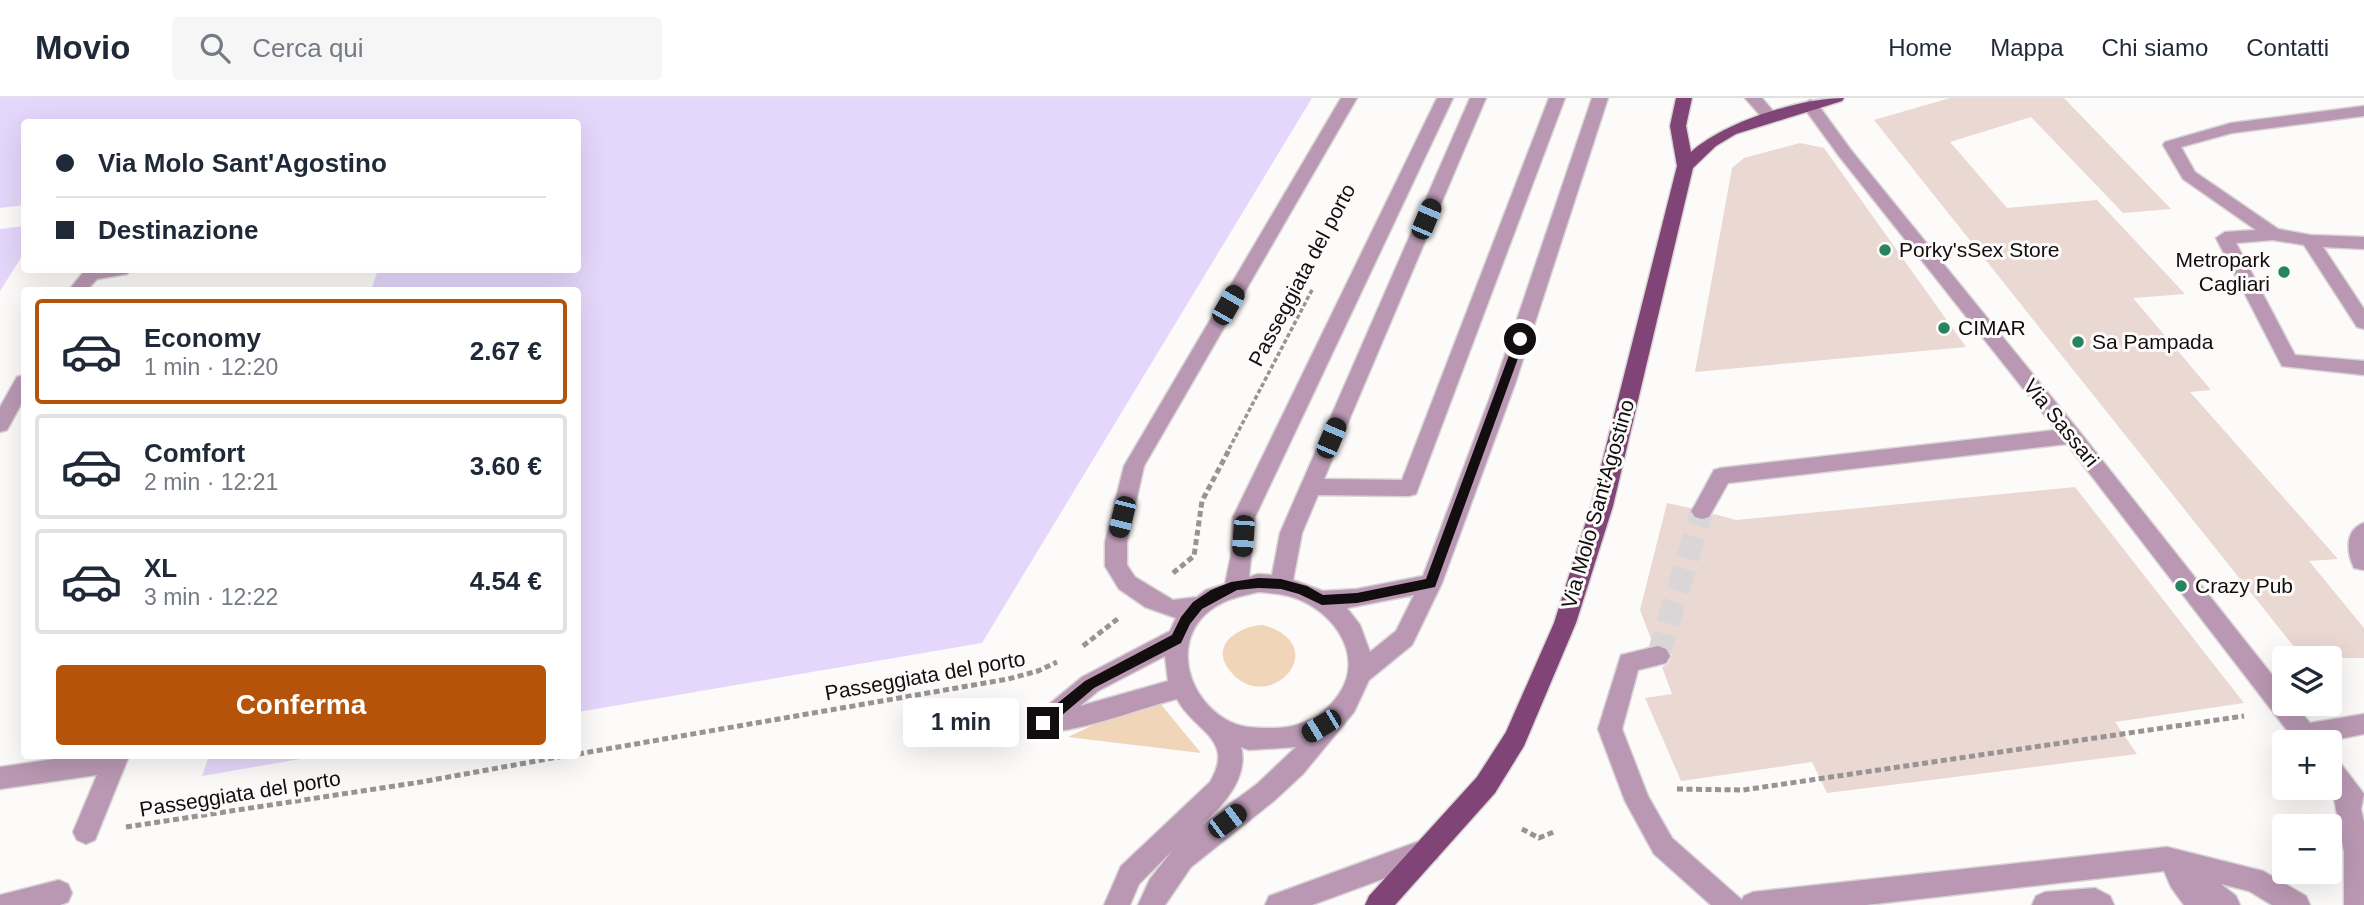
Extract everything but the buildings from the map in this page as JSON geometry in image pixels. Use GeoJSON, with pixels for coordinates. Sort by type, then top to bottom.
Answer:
{"type":"FeatureCollection","features":[{"type":"Feature","properties":{"kind":"main road","name":"Via Molo Sant'Agostino"},"geometry":{"type":"LineString","coordinates":[[1378,905],[1486,785],[1515,738],[1565,623],[1602,506],[1685,166],[1678,126],[1684,98]]}},
{"type":"Feature","properties":{"kind":"main road"},"geometry":{"type":"LineString","coordinates":[[1685,166],[1710,143],[1730,131],[1826,100]]}},
{"type":"Feature","properties":{"kind":"street"},"geometry":{"type":"LineString","coordinates":[[1198,606],[1172,609],[1145,596],[1127,583],[1116,566],[1116,542],[1134,466],[1349,98]]}},
{"type":"Feature","properties":{"kind":"street"},"geometry":{"type":"LineString","coordinates":[[1236,586],[1242,555],[1244,517],[1445,98]]}},
{"type":"Feature","properties":{"kind":"street"},"geometry":{"type":"LineString","coordinates":[[1281,584],[1291,533],[1478,98]]}},
{"type":"Feature","properties":{"kind":"street"},"geometry":{"type":"LineString","coordinates":[[1310,487],[1409,488],[1556,98]]}},
{"type":"Feature","properties":{"kind":"street"},"geometry":{"type":"LineString","coordinates":[[1360,674],[1404,638],[1430,583],[1506,384],[1600,98]]}},
{"type":"Feature","properties":{"kind":"street"},"geometry":{"type":"LineString","coordinates":[[1753,98],[1771,118]]}},
{"type":"Feature","properties":{"kind":"street","name":"Via Sassari"},"geometry":{"type":"LineString","coordinates":[[1826,100],[1844,153],[2272,693]]}},
{"type":"Feature","properties":{"kind":"street"},"geometry":{"type":"LineString","coordinates":[[2273,234],[2189,176],[2171,145],[2231,128],[2364,111]]}},
{"type":"Feature","properties":{"kind":"street"},"geometry":{"type":"LineString","coordinates":[[2364,243],[2310,241],[2273,234],[2225,238],[2289,361],[2364,368]]}},
{"type":"Feature","properties":{"kind":"street"},"geometry":{"type":"LineString","coordinates":[[2310,241],[2364,323]]}},
{"type":"Feature","properties":{"kind":"street"},"geometry":{"type":"LineString","coordinates":[[80,287],[91,274],[98,273]]}},
{"type":"Feature","properties":{"kind":"street"},"geometry":{"type":"LineString","coordinates":[[0,425],[21,387]]}},
{"type":"Feature","properties":{"kind":"street"},"geometry":{"type":"LineString","coordinates":[[1702,511],[1721,476],[2071,436]]}},
{"type":"Feature","properties":{"kind":"street"},"geometry":{"type":"LineString","coordinates":[[2363,565],[2360,534],[2364,531]]}},
{"type":"Feature","properties":{"kind":"street"},"geometry":{"type":"LineString","coordinates":[[1322,600],[1357,598],[1430,583]]}},
{"type":"Feature","properties":{"kind":"street"},"geometry":{"type":"LineString","coordinates":[[1151,905],[1159,886],[1185,855],[1300,762],[1351,698],[1360,674],[1359,649],[1351,630],[1339,613],[1302,590],[1281,584],[1236,586],[1216,594],[1198,606],[1185,621],[1176,639],[1174,664],[1180,688],[1196,710],[1220,728],[1248,738],[1279,740],[1309,733],[1334,718]]}},
{"type":"Feature","properties":{"kind":"street"},"geometry":{"type":"LineString","coordinates":[[1176,639],[1090,684],[1043,723],[1090,715],[1139,698],[1180,688]]}},
{"type":"Feature","properties":{"kind":"street"},"geometry":{"type":"LineString","coordinates":[[1658,656],[1629,662],[1609,729],[1638,801],[1663,846],[1731,905]]}},
{"type":"Feature","properties":{"kind":"street"},"geometry":{"type":"LineString","coordinates":[[2341,730],[2364,724]]}},
{"type":"Feature","properties":{"kind":"street"},"geometry":{"type":"LineString","coordinates":[[1116,905],[1130,875],[1150,854],[1193,818],[1221,788],[1232,760],[1228,742],[1220,728]]}},
{"type":"Feature","properties":{"kind":"street"},"geometry":{"type":"LineString","coordinates":[[86,832],[116,759]]}},
{"type":"Feature","properties":{"kind":"street"},"geometry":{"type":"LineString","coordinates":[[0,778],[116,759]]}},
{"type":"Feature","properties":{"kind":"street"},"geometry":{"type":"LineString","coordinates":[[2354,789],[2364,813]]}},
{"type":"Feature","properties":{"kind":"street"},"geometry":{"type":"LineString","coordinates":[[2354,789],[2357,905]]}},
{"type":"Feature","properties":{"kind":"street"},"geometry":{"type":"LineString","coordinates":[[1278,905],[1428,850]]}},
{"type":"Feature","properties":{"kind":"street"},"geometry":{"type":"LineString","coordinates":[[1753,905],[2167,859],[2254,880],[2297,905]]}},
{"type":"Feature","properties":{"kind":"street"},"geometry":{"type":"LineString","coordinates":[[2167,859],[2200,905]]}},
{"type":"Feature","properties":{"kind":"street"},"geometry":{"type":"LineString","coordinates":[[2167,859],[2227,905]]}},
{"type":"Feature","properties":{"kind":"street"},"geometry":{"type":"LineString","coordinates":[[8,905],[59,894]]}},
{"type":"Feature","properties":{"kind":"street"},"geometry":{"type":"LineString","coordinates":[[2045,905],[2095,901],[2101,905]]}},
{"type":"Feature","properties":{"kind":"path","name":"Passeggiata del porto"},"geometry":{"type":"LineString","coordinates":[[1080,648],[1194,556],[1202,501],[1320,276]]}},
{"type":"Feature","properties":{"kind":"path","name":"Passeggiata del porto"},"geometry":{"type":"LineString","coordinates":[[581,753],[1008,679],[1038,671],[1061,660]]}},
{"type":"Feature","properties":{"kind":"path"},"geometry":{"type":"LineString","coordinates":[[1677,789],[1743,790],[2272,710]]}},
{"type":"Feature","properties":{"kind":"path","name":"Passeggiata del porto"},"geometry":{"type":"LineString","coordinates":[[86,832],[173,821],[546,759]]}},
{"type":"Feature","properties":{"kind":"path"},"geometry":{"type":"LineString","coordinates":[[1522,830],[1539,838],[1556,831]]}},
{"type":"Feature","properties":{"kind":"shaded area"},"geometry":{"type":"Polygon","coordinates":[[[0,98],[1312,98],[982,643],[581,711],[581,287],[372,287],[377,273],[581,273],[581,119],[21,119],[21,205],[0,208],[0,98]]]}},
{"type":"Feature","properties":{"kind":"shaded area"},"geometry":{"type":"Polygon","coordinates":[[[21,226],[21,258],[0,291],[0,229],[21,226]]]}},
{"type":"Feature","properties":{"kind":"shaded area"},"geometry":{"type":"Polygon","coordinates":[[[1263,625],[1284,635],[1294,648],[1295,661],[1288,673],[1277,682],[1262,687],[1246,684],[1231,672],[1223,654],[1224,646],[1236,633],[1263,625]]]}},
{"type":"Feature","properties":{"kind":"shaded area"},"geometry":{"type":"Polygon","coordinates":[[[1154,696],[1201,753],[1068,737],[1154,696]]]}},
{"type":"Feature","properties":{"kind":"shaded area"},"geometry":{"type":"Polygon","coordinates":[[[208,759],[301,759],[202,776],[208,759]]]}},
{"type":"Feature","properties":{"kind":"tunnel"},"geometry":{"type":"LineString","coordinates":[[1658,656],[1702,511]]}},
{"type":"Feature","properties":{"kind":"place","name":"Porky'sSex Store"},"geometry":{"type":"Point","coordinates":[1885,250]}},
{"type":"Feature","properties":{"kind":"place","name":"Metropark Cagliari"},"geometry":{"type":"Point","coordinates":[2284,272]}},
{"type":"Feature","properties":{"kind":"place","name":"CIMAR"},"geometry":{"type":"Point","coordinates":[1944,328]}},
{"type":"Feature","properties":{"kind":"place","name":"Sa Pampada"},"geometry":{"type":"Point","coordinates":[2078,342]}},
{"type":"Feature","properties":{"kind":"place","name":"Crazy Pub"},"geometry":{"type":"Point","coordinates":[2181,586]}},
{"type":"Feature","properties":{"kind":"route"},"geometry":{"type":"LineString","coordinates":[[1043,723],[1090,684],[1176,639],[1185,621],[1198,606],[1216,594],[1236,586],[1281,584],[1322,600],[1357,598],[1430,583],[1506,384],[1520,339]]}}]}
